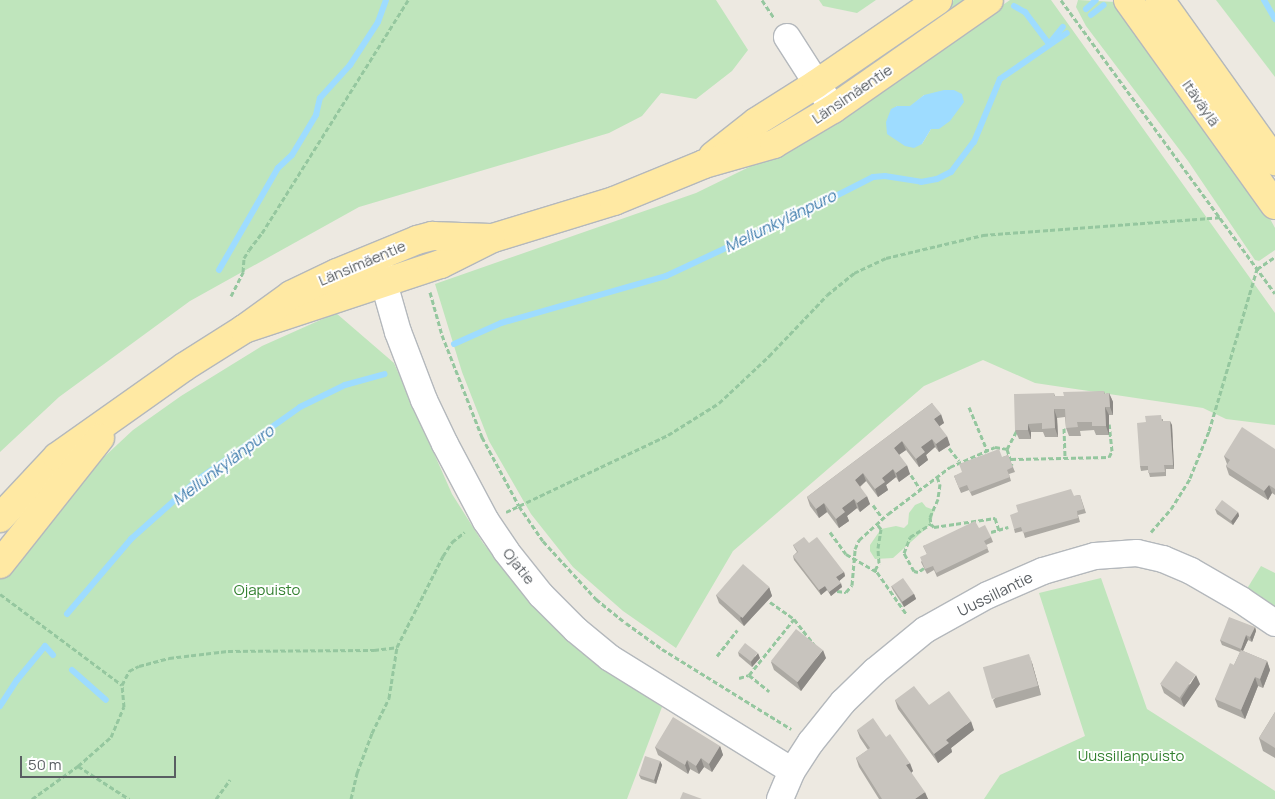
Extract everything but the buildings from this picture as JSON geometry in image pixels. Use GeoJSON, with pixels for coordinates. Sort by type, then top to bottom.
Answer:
{"type":"FeatureCollection","features":[{"type":"Feature","properties":{"kind":"main road","name":"Länsimäentie"},"geometry":{"type":"LineString","coordinates":[[704,164],[756,122],[816,84],[938,0]]}},
{"type":"Feature","properties":{"kind":"main road","name":"Länsimäentie"},"geometry":{"type":"LineString","coordinates":[[244,330],[441,264],[493,238],[614,200],[704,164],[774,144],[833,109],[989,0]]}},
{"type":"Feature","properties":{"kind":"main road","name":"Itäväylä"},"geometry":{"type":"LineString","coordinates":[[1128,0],[1275,205]]}},
{"type":"Feature","properties":{"kind":"main road","name":"Itäväylä"},"geometry":{"type":"LineString","coordinates":[[1160,0],[1275,161]]}},
{"type":"Feature","properties":{"kind":"main road","name":"Länsimäentie"},"geometry":{"type":"LineString","coordinates":[[0,518],[57,457],[184,367],[244,330],[291,295],[377,255],[432,236],[493,238]]}},
{"type":"Feature","properties":{"kind":"main road","name":"Länsimäentie"},"geometry":{"type":"LineString","coordinates":[[4,551],[123,410]]}},
{"type":"Feature","properties":{"kind":"street"},"geometry":{"type":"LineString","coordinates":[[787,37],[833,109]]}},
{"type":"Feature","properties":{"kind":"street","name":"Ojatie"},"geometry":{"type":"LineString","coordinates":[[377,255],[398,332],[424,400],[445,444],[486,521],[506,551],[541,595],[576,630],[610,658],[792,772]]}},
{"type":"Feature","properties":{"kind":"street","name":"Uussillantie"},"geometry":{"type":"LineString","coordinates":[[780,799],[792,772],[810,742],[843,702],[875,670],[920,634],[988,595],[1042,571],[1095,556],[1137,553],[1163,559],[1191,571],[1275,623]]}},
{"type":"Feature","properties":{"kind":"path"},"geometry":{"type":"LineString","coordinates":[[231,296],[244,272],[244,258],[262,233],[408,0]]}},
{"type":"Feature","properties":{"kind":"path"},"geometry":{"type":"LineString","coordinates":[[1062,0],[1275,293]]}},
{"type":"Feature","properties":{"kind":"path"},"geometry":{"type":"LineString","coordinates":[[519,506],[668,435],[719,403],[769,356],[826,295],[854,273],[886,258],[984,235],[1220,217]]}},
{"type":"Feature","properties":{"kind":"path"},"geometry":{"type":"LineString","coordinates":[[1161,521],[1172,509],[1190,478],[1209,431],[1257,270],[1275,257]]}},
{"type":"Feature","properties":{"kind":"path"},"geometry":{"type":"LineString","coordinates":[[430,288],[442,335],[468,406],[498,469],[519,506],[544,541],[603,605],[662,649],[794,731]]}},
{"type":"Feature","properties":{"kind":"path"},"geometry":{"type":"LineString","coordinates":[[969,407],[987,450]]}},
{"type":"Feature","properties":{"kind":"path"},"geometry":{"type":"LineString","coordinates":[[1010,458],[1109,458],[1112,451],[1109,424]]}},
{"type":"Feature","properties":{"kind":"path"},"geometry":{"type":"LineString","coordinates":[[1012,465],[1007,449],[1018,428]]}},
{"type":"Feature","properties":{"kind":"path"},"geometry":{"type":"LineString","coordinates":[[1064,428],[1065,458]]}},
{"type":"Feature","properties":{"kind":"path"},"geometry":{"type":"LineString","coordinates":[[949,448],[959,462]]}},
{"type":"Feature","properties":{"kind":"path"},"geometry":{"type":"LineString","coordinates":[[837,591],[846,592],[852,585],[854,560],[859,540],[877,524],[959,462],[987,450],[995,448],[1007,449]]}},
{"type":"Feature","properties":{"kind":"path"},"geometry":{"type":"LineString","coordinates":[[911,475],[920,490]]}},
{"type":"Feature","properties":{"kind":"path"},"geometry":{"type":"LineString","coordinates":[[930,524],[930,517],[938,498],[940,484],[937,477]]}},
{"type":"Feature","properties":{"kind":"path"},"geometry":{"type":"LineString","coordinates":[[872,505],[883,519]]}},
{"type":"Feature","properties":{"kind":"path"},"geometry":{"type":"LineString","coordinates":[[930,524],[941,528],[968,521],[996,518],[999,530]]}},
{"type":"Feature","properties":{"kind":"path"},"geometry":{"type":"LineString","coordinates":[[875,570],[879,563],[878,548],[881,529],[877,524]]}},
{"type":"Feature","properties":{"kind":"path"},"geometry":{"type":"LineString","coordinates":[[924,568],[918,572],[914,571],[904,553],[905,545],[910,537],[930,524]]}},
{"type":"Feature","properties":{"kind":"path"},"geometry":{"type":"LineString","coordinates":[[991,532],[1008,527]]}},
{"type":"Feature","properties":{"kind":"path"},"geometry":{"type":"LineString","coordinates":[[830,532],[846,554],[875,570],[920,634]]}},
{"type":"Feature","properties":{"kind":"path"},"geometry":{"type":"LineString","coordinates":[[351,799],[357,772],[389,698],[397,647],[443,556],[460,534]]}},
{"type":"Feature","properties":{"kind":"path"},"geometry":{"type":"LineString","coordinates":[[0,594],[122,685]]}},
{"type":"Feature","properties":{"kind":"path"},"geometry":{"type":"LineString","coordinates":[[770,602],[794,619],[814,644],[812,648]]}},
{"type":"Feature","properties":{"kind":"path"},"geometry":{"type":"LineString","coordinates":[[739,678],[749,675],[794,619]]}},
{"type":"Feature","properties":{"kind":"path"},"geometry":{"type":"LineString","coordinates":[[717,656],[737,630]]}},
{"type":"Feature","properties":{"kind":"path"},"geometry":{"type":"LineString","coordinates":[[32,799],[78,766],[111,737],[124,707],[122,685],[129,671],[139,666],[170,658],[228,651],[374,650],[397,647]]}},
{"type":"Feature","properties":{"kind":"path"},"geometry":{"type":"LineString","coordinates":[[749,675],[769,691]]}},
{"type":"Feature","properties":{"kind":"path"},"geometry":{"type":"LineString","coordinates":[[78,766],[129,799]]}},
{"type":"Feature","properties":{"kind":"path"},"geometry":{"type":"LineString","coordinates":[[216,799],[230,780]]}},
{"type":"Feature","properties":{"kind":"green space"},"geometry":{"type":"Polygon","coordinates":[[[0,0],[716,0],[748,50],[732,71],[696,99],[661,93],[642,116],[609,133],[359,207],[190,301],[59,397],[0,452],[0,0]]]}},
{"type":"Feature","properties":{"kind":"green space"},"geometry":{"type":"Polygon","coordinates":[[[819,0],[876,0],[857,13],[823,6],[819,0]]]}},
{"type":"Feature","properties":{"kind":"green space"},"geometry":{"type":"Polygon","coordinates":[[[954,0],[967,0],[921,30],[862,76],[856,67],[954,0]]]}},
{"type":"Feature","properties":{"kind":"green space"},"geometry":{"type":"Polygon","coordinates":[[[1010,0],[1051,0],[1275,313],[1275,425],[1226,419],[1203,408],[1035,383],[983,360],[924,386],[733,551],[676,648],[623,611],[573,567],[531,514],[489,441],[462,372],[435,284],[696,193],[776,154],[911,68],[1010,0]],[[924,95],[910,107],[896,106],[922,144],[931,129],[939,129],[924,95]]]}},
{"type":"Feature","properties":{"kind":"green space"},"geometry":{"type":"Polygon","coordinates":[[[1078,0],[1116,2],[1256,193],[1275,228],[1275,250],[1259,261],[1255,260],[1188,161],[1086,26],[1076,7],[1078,0]]]}},
{"type":"Feature","properties":{"kind":"green space"},"geometry":{"type":"Polygon","coordinates":[[[1216,0],[1275,0],[1275,77],[1216,0]]]}},
{"type":"Feature","properties":{"kind":"green space","name":"Ojapuisto"},"geometry":{"type":"Polygon","coordinates":[[[336,313],[394,363],[452,494],[483,543],[521,590],[588,657],[662,707],[627,799],[0,799],[0,576],[75,484],[133,430],[181,396],[262,346],[336,313]]]}},
{"type":"Feature","properties":{"kind":"green space"},"geometry":{"type":"Polygon","coordinates":[[[922,502],[926,507],[934,510],[931,524],[893,558],[875,559],[870,551],[870,545],[881,529],[896,526],[904,528],[908,524],[909,513],[915,505],[922,502]]]}},
{"type":"Feature","properties":{"kind":"green space"},"geometry":{"type":"Polygon","coordinates":[[[1261,566],[1275,573],[1275,611],[1245,592],[1261,566]]]}},
{"type":"Feature","properties":{"kind":"green space","name":"Uussillanpuisto"},"geometry":{"type":"Polygon","coordinates":[[[1101,578],[1147,709],[1275,791],[1275,799],[984,799],[1000,775],[1085,736],[1039,593],[1101,578]]]}},
{"type":"Feature","properties":{"kind":"water"},"geometry":{"type":"Polygon","coordinates":[[[944,90],[954,90],[962,94],[964,102],[950,121],[939,129],[931,129],[922,144],[914,148],[905,146],[887,134],[886,122],[891,109],[897,106],[910,106],[924,95],[944,90]]]}},
{"type":"Feature","properties":{"kind":"waterway"},"geometry":{"type":"LineString","coordinates":[[219,270],[278,168],[292,155],[316,115],[320,98],[350,65],[378,22],[386,0]]}},
{"type":"Feature","properties":{"kind":"waterway","name":"Mellunkylänpuro"},"geometry":{"type":"LineString","coordinates":[[1086,9],[1096,0]]}},
{"type":"Feature","properties":{"kind":"waterway","name":"Mellunkylänpuro"},"geometry":{"type":"LineString","coordinates":[[1264,0],[1275,19]]}},
{"type":"Feature","properties":{"kind":"waterway","name":"Mellunkylänpuro"},"geometry":{"type":"LineString","coordinates":[[1091,15],[1104,5]]}},
{"type":"Feature","properties":{"kind":"waterway"},"geometry":{"type":"LineString","coordinates":[[1014,6],[1025,12],[1049,44],[1063,27]]}},
{"type":"Feature","properties":{"kind":"waterway","name":"Mellunkylänpuro"},"geometry":{"type":"LineString","coordinates":[[454,344],[501,323],[666,276],[873,177],[885,176],[921,182],[937,179],[951,172],[974,142],[1000,79],[1067,33]]}},
{"type":"Feature","properties":{"kind":"waterway","name":"Mellunkylänpuro"},"geometry":{"type":"LineString","coordinates":[[67,614],[131,539],[196,481],[300,407],[345,385],[385,374]]}},
{"type":"Feature","properties":{"kind":"waterway","name":"Mellunkylänpuro"},"geometry":{"type":"LineString","coordinates":[[0,706],[17,680],[45,646],[53,655]]}},
{"type":"Feature","properties":{"kind":"waterway"},"geometry":{"type":"LineString","coordinates":[[72,670],[106,700]]}}]}
